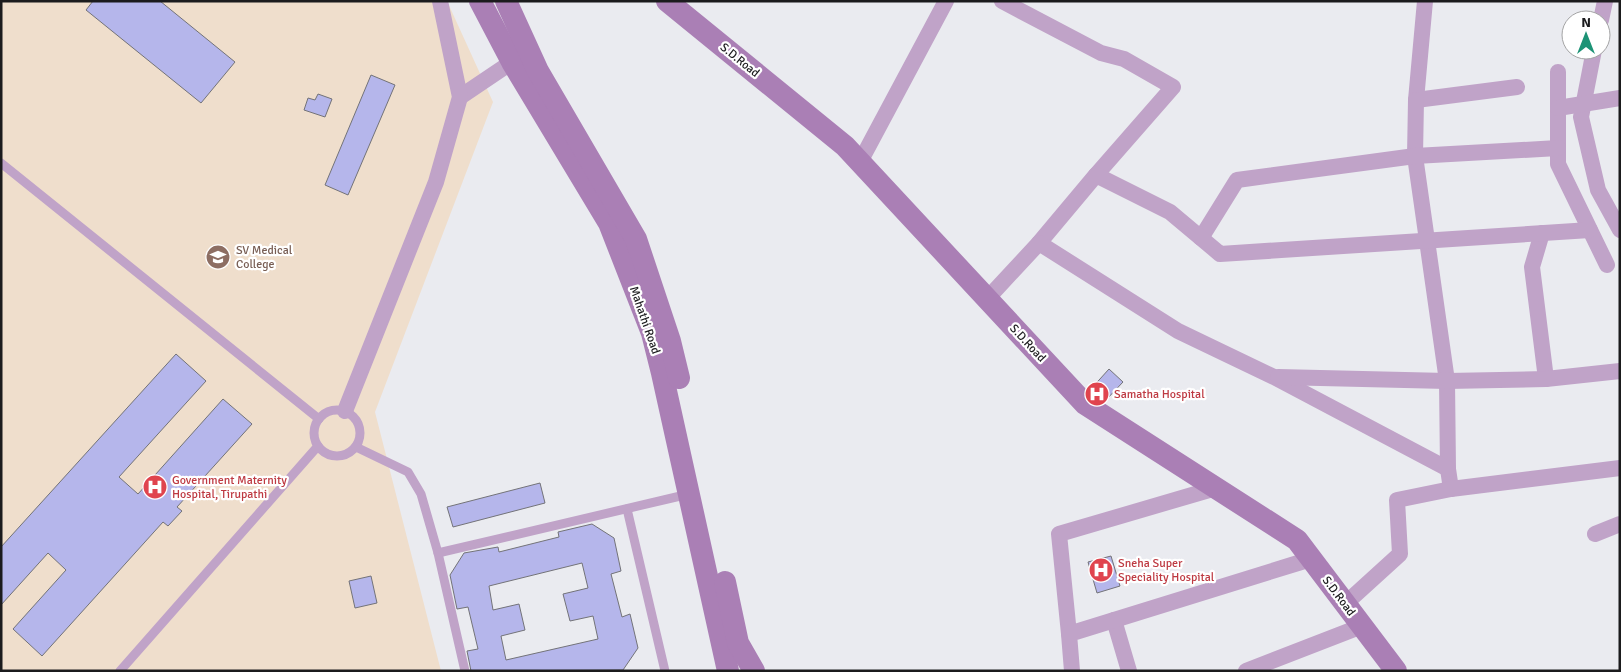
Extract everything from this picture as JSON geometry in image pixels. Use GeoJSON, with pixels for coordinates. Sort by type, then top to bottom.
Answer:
{"type":"FeatureCollection","features":[{"type":"Feature","properties":{"kind":"street"},"geometry":{"type":"LineString","coordinates":[[345,411],[436,182],[460,97],[440,1]]}},
{"type":"Feature","properties":{"kind":"street","name":"Mahathi Road"},"geometry":{"type":"LineString","coordinates":[[480,1],[512,62],[609,223],[652,333],[663,343],[689,494],[728,671]]}},
{"type":"Feature","properties":{"kind":"street","name":"Mahathi Road"},"geometry":{"type":"LineString","coordinates":[[506,1],[538,71],[636,239],[738,643],[754,671]]}},
{"type":"Feature","properties":{"kind":"street","name":"S.D.Road"},"geometry":{"type":"LineString","coordinates":[[667,1],[845,146],[1085,404],[1297,540],[1396,671]]}},
{"type":"Feature","properties":{"kind":"street"},"geometry":{"type":"LineString","coordinates":[[860,162],[946,1]]}},
{"type":"Feature","properties":{"kind":"street"},"geometry":{"type":"LineString","coordinates":[[987,299],[1039,243],[1173,87],[1124,59],[1101,52],[1002,1]]}},
{"type":"Feature","properties":{"kind":"street"},"geometry":{"type":"LineString","coordinates":[[1426,1],[1416,100],[1414,156],[1448,381],[1448,469],[1451,489]]}},
{"type":"Feature","properties":{"kind":"street"},"geometry":{"type":"LineString","coordinates":[[1592,60],[1581,117],[1598,190],[1620,230]]}},
{"type":"Feature","properties":{"kind":"street"},"geometry":{"type":"LineString","coordinates":[[460,97],[512,62]]}},
{"type":"Feature","properties":{"kind":"street"},"geometry":{"type":"LineString","coordinates":[[1558,72],[1558,164],[1607,265]]}},
{"type":"Feature","properties":{"kind":"street"},"geometry":{"type":"LineString","coordinates":[[1416,100],[1516,87]]}},
{"type":"Feature","properties":{"kind":"street"},"geometry":{"type":"LineString","coordinates":[[1558,108],[1620,98]]}},
{"type":"Feature","properties":{"kind":"street"},"geometry":{"type":"LineString","coordinates":[[1201,238],[1237,180],[1414,156],[1558,148]]}},
{"type":"Feature","properties":{"kind":"street"},"geometry":{"type":"LineString","coordinates":[[1096,175],[1170,212],[1220,254],[1590,230]]}},
{"type":"Feature","properties":{"kind":"street"},"geometry":{"type":"LineString","coordinates":[[1542,233],[1532,267],[1546,379]]}},
{"type":"Feature","properties":{"kind":"street"},"geometry":{"type":"LineString","coordinates":[[1039,243],[1178,331],[1274,376],[1448,469]]}},
{"type":"Feature","properties":{"kind":"street"},"geometry":{"type":"LineString","coordinates":[[1274,376],[1448,381],[1546,379],[1620,371]]}},
{"type":"Feature","properties":{"kind":"street"},"geometry":{"type":"LineString","coordinates":[[1346,604],[1400,554],[1397,500],[1451,489],[1620,468]]}},
{"type":"Feature","properties":{"kind":"street"},"geometry":{"type":"LineString","coordinates":[[1072,671],[1070,634],[1059,534],[1216,488]]}},
{"type":"Feature","properties":{"kind":"street"},"geometry":{"type":"LineString","coordinates":[[1595,534],[1620,524]]}},
{"type":"Feature","properties":{"kind":"street"},"geometry":{"type":"LineString","coordinates":[[1070,634],[1311,559]]}},
{"type":"Feature","properties":{"kind":"street"},"geometry":{"type":"LineString","coordinates":[[1114,620],[1129,671]]}},
{"type":"Feature","properties":{"kind":"street"},"geometry":{"type":"LineString","coordinates":[[1246,671],[1362,626]]}},
{"type":"Feature","properties":{"kind":"lane"},"geometry":{"type":"LineString","coordinates":[[1,164],[319,418]]}},
{"type":"Feature","properties":{"kind":"lane"},"geometry":{"type":"LineString","coordinates":[[330,410],[345,411],[356,420],[360,434],[356,447],[344,455],[336,456],[323,451],[318,446],[314,432],[319,418],[330,410]]}},
{"type":"Feature","properties":{"kind":"lane"},"geometry":{"type":"LineString","coordinates":[[120,671],[318,446]]}},
{"type":"Feature","properties":{"kind":"lane"},"geometry":{"type":"LineString","coordinates":[[356,447],[408,472],[422,494],[438,553],[465,671]]}},
{"type":"Feature","properties":{"kind":"lane"},"geometry":{"type":"LineString","coordinates":[[438,553],[689,494]]}},
{"type":"Feature","properties":{"kind":"lane"},"geometry":{"type":"LineString","coordinates":[[627,509],[665,671]]}},
{"type":"Feature","properties":{"kind":"shaded area","name":"SV Medical College"},"geometry":{"type":"Polygon","coordinates":[[[1,1],[447,1],[493,102],[375,412],[441,671],[1,671],[1,1]]]}},
{"type":"Feature","properties":{"kind":"building"},"geometry":{"type":"Polygon","coordinates":[[[93,1],[160,1],[235,62],[201,103],[86,10],[93,1]]]}},
{"type":"Feature","properties":{"kind":"building"},"geometry":{"type":"Polygon","coordinates":[[[371,75],[395,85],[348,195],[325,185],[371,75]]]}},
{"type":"Feature","properties":{"kind":"building"},"geometry":{"type":"Polygon","coordinates":[[[318,94],[332,99],[325,117],[304,110],[308,98],[315,100],[318,94]]]}},
{"type":"Feature","properties":{"kind":"building"},"geometry":{"type":"Polygon","coordinates":[[[176,354],[206,381],[119,477],[138,494],[223,399],[252,424],[177,507],[182,511],[168,526],[163,522],[42,656],[13,629],[66,570],[48,553],[1,605],[1,547],[176,354]]]}},
{"type":"Feature","properties":{"kind":"building"},"geometry":{"type":"Polygon","coordinates":[[[1109,369],[1123,382],[1105,401],[1090,390],[1109,369]]]}},
{"type":"Feature","properties":{"kind":"building"},"geometry":{"type":"Polygon","coordinates":[[[540,483],[545,503],[453,527],[447,507],[540,483]]]}},
{"type":"Feature","properties":{"kind":"building"},"geometry":{"type":"Polygon","coordinates":[[[592,524],[614,538],[621,571],[611,574],[622,617],[630,614],[638,648],[623,670],[471,671],[467,651],[478,649],[468,607],[457,609],[450,575],[464,553],[498,547],[499,552],[559,537],[558,532],[592,524]],[[582,563],[489,586],[493,610],[519,604],[525,630],[501,636],[506,660],[598,639],[593,616],[570,621],[563,594],[588,588],[582,563]]]}},
{"type":"Feature","properties":{"kind":"building"},"geometry":{"type":"Polygon","coordinates":[[[1111,556],[1120,586],[1097,593],[1088,562],[1111,556]]]}},
{"type":"Feature","properties":{"kind":"building"},"geometry":{"type":"Polygon","coordinates":[[[371,576],[377,603],[355,608],[349,581],[371,576]]]}},
{"type":"Feature","properties":{"kind":"place","name":"SV Medical College"},"geometry":{"type":"Point","coordinates":[218,257]}},
{"type":"Feature","properties":{"kind":"place","name":"Samatha Hospital"},"geometry":{"type":"Point","coordinates":[1097,394]}},
{"type":"Feature","properties":{"kind":"place","name":"Government Maternity Hospital, Tirupathi"},"geometry":{"type":"Point","coordinates":[155,487]}},
{"type":"Feature","properties":{"kind":"place","name":"Sneha Super Speciality Hospital"},"geometry":{"type":"Point","coordinates":[1101,570]}}]}
